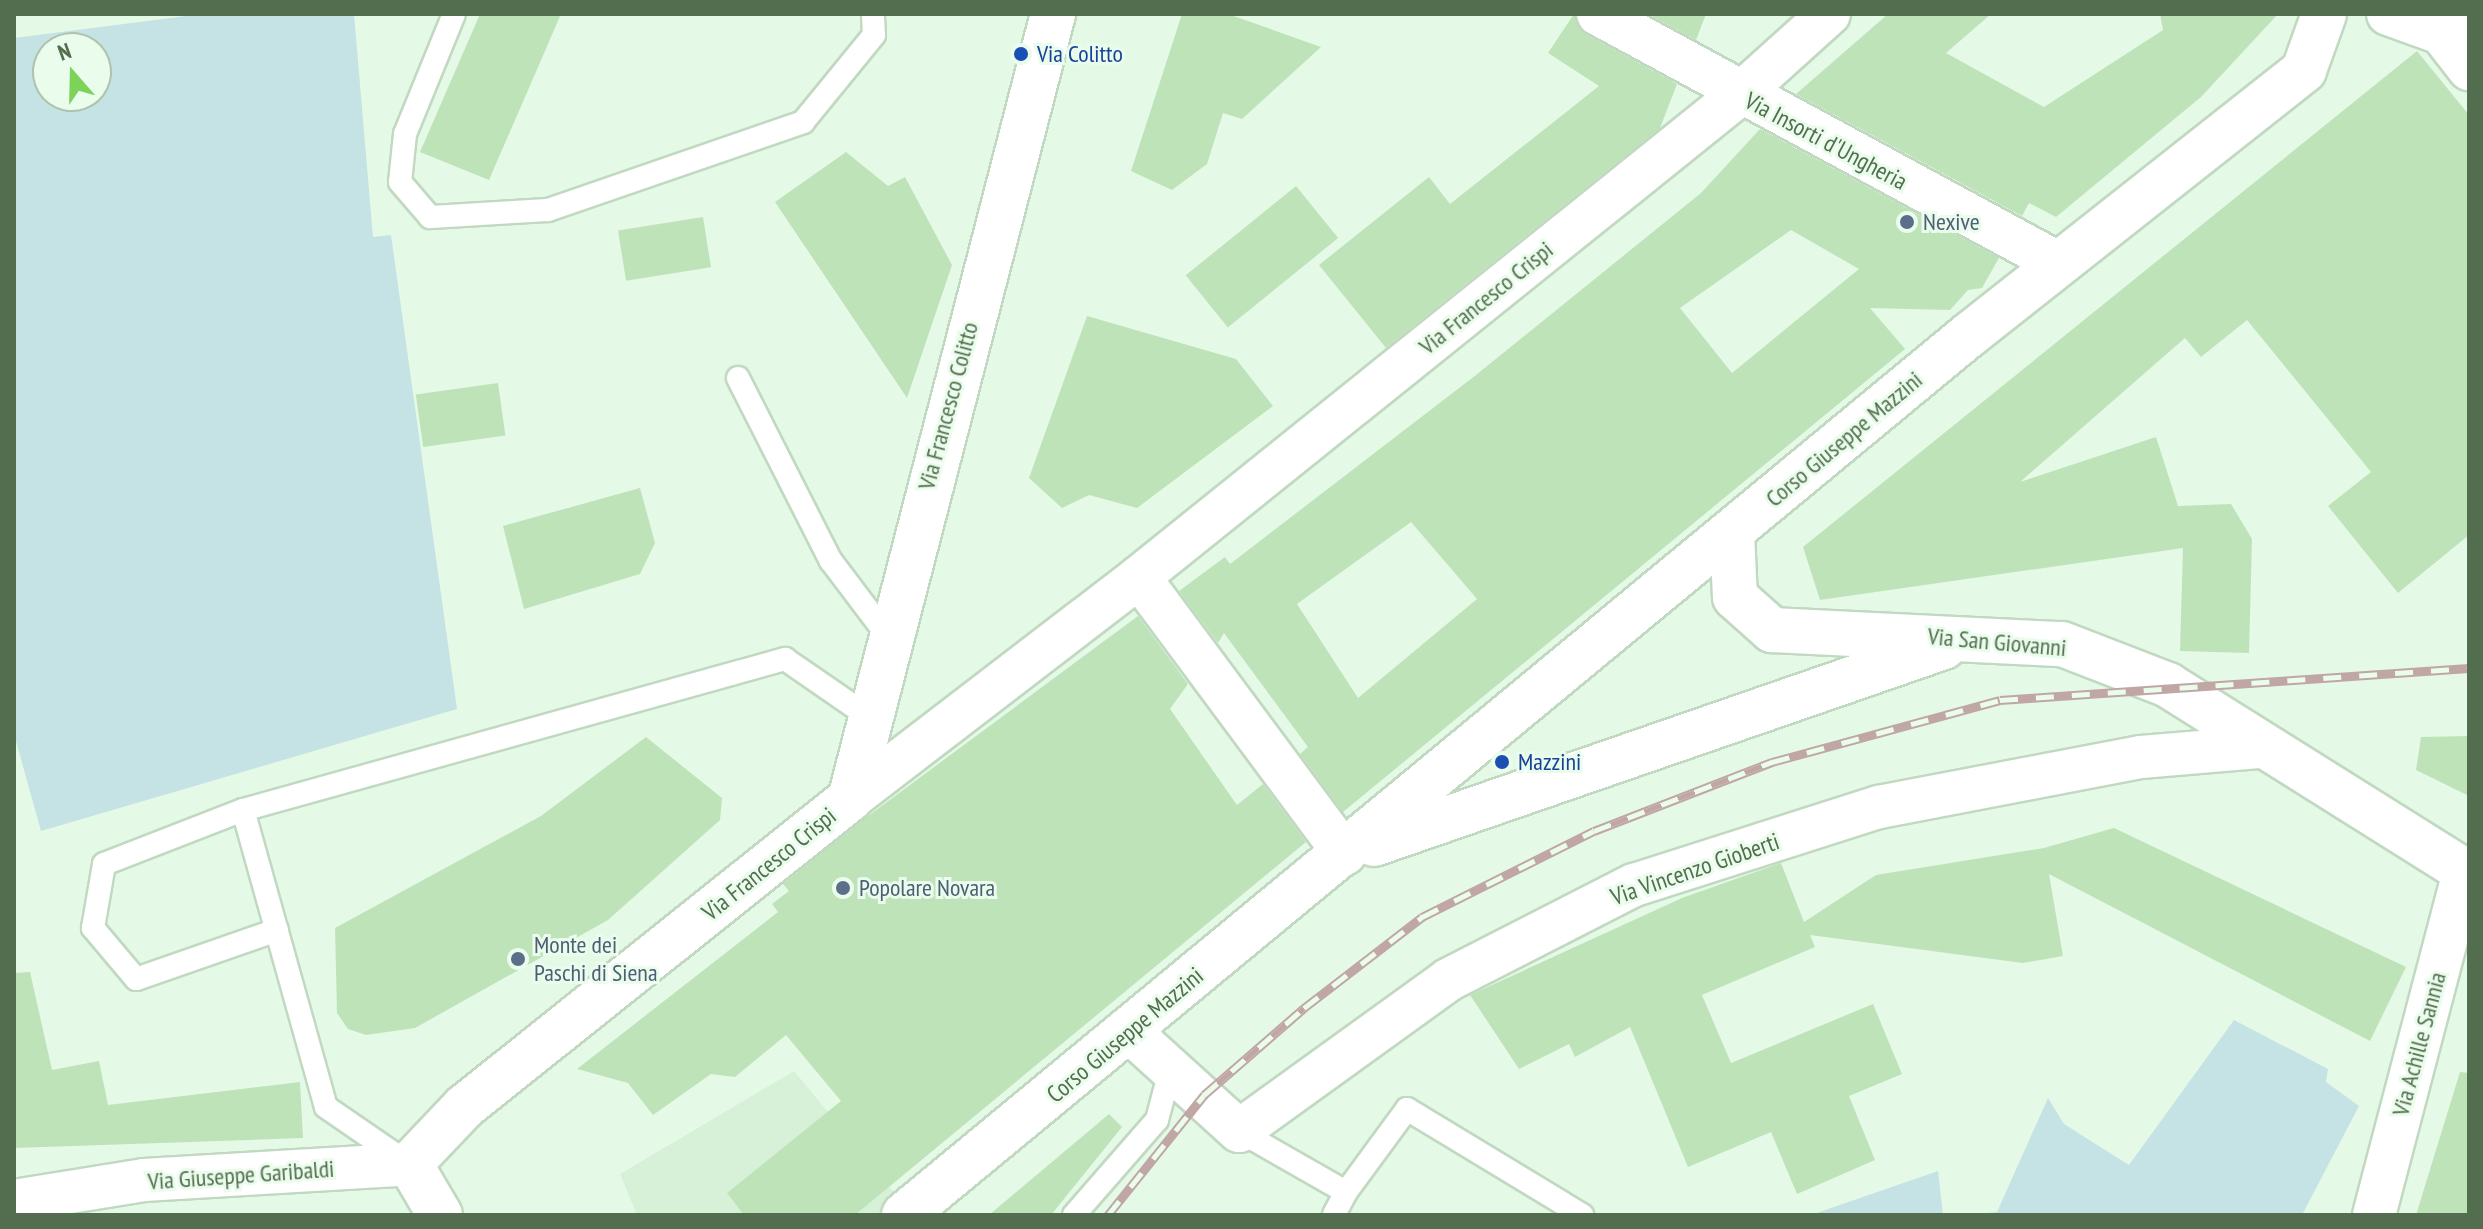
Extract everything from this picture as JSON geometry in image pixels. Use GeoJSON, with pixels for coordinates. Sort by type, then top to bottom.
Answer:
{"type":"FeatureCollection","features":[{"type":"Feature","properties":{"kind":"main road","name":"Via Francesco Colitto"},"geometry":{"type":"LineString","coordinates":[[850,799],[887,635],[1053,14]]}},
{"type":"Feature","properties":{"kind":"main road","name":"Corso Giuseppe Mazzini"},"geometry":{"type":"LineString","coordinates":[[904,1215],[1131,1033],[2058,263],[2304,70],[2324,14]]}},
{"type":"Feature","properties":{"kind":"main road","name":"Via San Giovanni"},"geometry":{"type":"LineString","coordinates":[[1732,532],[1735,597],[1772,630],[1980,636],[2062,644],[2168,685],[2259,747],[2466,874]]}},
{"type":"Feature","properties":{"kind":"main road","name":"Corso Giuseppe Mazzini"},"geometry":{"type":"LineString","coordinates":[[1345,854],[1817,686],[1980,636]]}},
{"type":"Feature","properties":{"kind":"main road","name":"Via Francesco Crispi"},"geometry":{"type":"LineString","coordinates":[[410,1164],[464,1107],[850,799]]}},
{"type":"Feature","properties":{"kind":"main road"},"geometry":{"type":"LineString","coordinates":[[410,1164],[440,1215]]}},
{"type":"Feature","properties":{"kind":"street","name":"Via Insorti d'Ungheria"},"geometry":{"type":"LineString","coordinates":[[1598,14],[1739,95],[2058,263]]}},
{"type":"Feature","properties":{"kind":"street","name":"Via Francesco Crispi"},"geometry":{"type":"LineString","coordinates":[[850,799],[1139,577],[1739,95],[1829,14]]}},
{"type":"Feature","properties":{"kind":"street"},"geometry":{"type":"LineString","coordinates":[[2388,14],[2455,28],[2469,69]]}},
{"type":"Feature","properties":{"kind":"street"},"geometry":{"type":"LineString","coordinates":[[1139,577],[1345,854]]}},
{"type":"Feature","properties":{"kind":"street","name":"Via Vincenzo Gioberti"},"geometry":{"type":"LineString","coordinates":[[1239,1131],[1448,980],[1634,885],[1879,807],[2141,757],[2259,747]]}},
{"type":"Feature","properties":{"kind":"street","name":"Via Achille Sannia"},"geometry":{"type":"LineString","coordinates":[[2374,1215],[2466,874]]}},
{"type":"Feature","properties":{"kind":"street"},"geometry":{"type":"LineString","coordinates":[[1131,1033],[1239,1131]]}},
{"type":"Feature","properties":{"kind":"street","name":"Via Giuseppe Garibaldi"},"geometry":{"type":"LineString","coordinates":[[14,1201],[144,1180],[410,1164]]}},
{"type":"Feature","properties":{"kind":"lane"},"geometry":{"type":"LineString","coordinates":[[454,14],[405,134],[400,182],[430,217],[548,210],[803,122],[874,35],[873,14]]}},
{"type":"Feature","properties":{"kind":"lane"},"geometry":{"type":"LineString","coordinates":[[738,378],[831,561],[887,635]]}},
{"type":"Feature","properties":{"kind":"lane"},"geometry":{"type":"LineString","coordinates":[[277,930],[136,979],[93,928],[104,864],[243,810],[785,659],[869,717]]}},
{"type":"Feature","properties":{"kind":"lane"},"geometry":{"type":"LineString","coordinates":[[243,810],[326,1107],[410,1164]]}},
{"type":"Feature","properties":{"kind":"lane"},"geometry":{"type":"LineString","coordinates":[[1074,1215],[1157,1120],[1171,1067]]}},
{"type":"Feature","properties":{"kind":"lane"},"geometry":{"type":"LineString","coordinates":[[1334,1215],[1346,1192],[1407,1109],[1582,1215]]}},
{"type":"Feature","properties":{"kind":"lane"},"geometry":{"type":"LineString","coordinates":[[1239,1131],[1346,1192]]}},
{"type":"Feature","properties":{"kind":"shaded area"},"geometry":{"type":"Polygon","coordinates":[[[202,14],[354,14],[373,237],[391,235],[457,709],[41,831],[14,734],[14,38],[32,36],[32,112],[112,112],[112,32],[61,32],[202,14]]]}},
{"type":"Feature","properties":{"kind":"shaded area"},"geometry":{"type":"Polygon","coordinates":[[[2234,1020],[2328,1069],[2326,1082],[2359,1106],[2302,1215],[1965,1215],[1997,1212],[2048,1098],[2064,1124],[2129,1165],[2234,1020]]]}},
{"type":"Feature","properties":{"kind":"shaded area"},"geometry":{"type":"Polygon","coordinates":[[[794,1071],[913,1215],[637,1215],[620,1174],[794,1071]]]}},
{"type":"Feature","properties":{"kind":"shaded area"},"geometry":{"type":"Polygon","coordinates":[[[1938,1171],[1943,1215],[1811,1215],[1938,1171]]]}},
{"type":"Feature","properties":{"kind":"building"},"geometry":{"type":"Polygon","coordinates":[[[480,14],[561,14],[489,180],[420,152],[480,14]]]}},
{"type":"Feature","properties":{"kind":"building"},"geometry":{"type":"Polygon","coordinates":[[[1182,14],[1228,14],[1321,47],[1242,119],[1223,113],[1207,164],[1172,190],[1131,171],[1182,14]]]}},
{"type":"Feature","properties":{"kind":"building"},"geometry":{"type":"Polygon","coordinates":[[[1574,14],[1587,35],[1677,84],[1660,128],[1386,348],[1319,265],[1429,177],[1450,204],[1599,86],[1548,53],[1574,14]]]}},
{"type":"Feature","properties":{"kind":"building"},"geometry":{"type":"Polygon","coordinates":[[[1648,14],[1706,14],[1696,40],[1648,14]]]}},
{"type":"Feature","properties":{"kind":"building"},"geometry":{"type":"Polygon","coordinates":[[[1888,14],[1991,14],[1946,53],[2044,107],[2163,30],[2160,14],[2278,14],[2201,97],[2056,217],[2029,203],[2022,216],[1796,94],[1888,14]]]}},
{"type":"Feature","properties":{"kind":"building"},"geometry":{"type":"Polygon","coordinates":[[[2417,51],[2469,115],[2469,535],[2398,593],[2328,506],[2371,472],[2247,320],[2201,357],[2185,338],[2020,482],[2156,437],[2178,506],[2231,504],[2252,539],[2249,653],[2180,651],[2183,548],[1820,600],[1803,547],[2417,51]]]}},
{"type":"Feature","properties":{"kind":"building"},"geometry":{"type":"Polygon","coordinates":[[[1760,129],[1999,258],[1982,288],[1968,290],[1950,310],[1870,308],[1905,349],[1343,812],[1300,754],[1308,747],[1224,633],[1218,643],[1179,591],[1225,557],[1230,564],[1476,375],[1701,193],[1760,129]],[[1791,230],[1680,308],[1732,373],[1859,269],[1791,230]],[[1411,522],[1297,604],[1358,698],[1477,599],[1411,522]]]}},
{"type":"Feature","properties":{"kind":"building"},"geometry":{"type":"Polygon","coordinates":[[[846,152],[888,186],[905,177],[952,265],[907,398],[775,202],[846,152]]]}},
{"type":"Feature","properties":{"kind":"building"},"geometry":{"type":"Polygon","coordinates":[[[1296,186],[1338,238],[1228,327],[1186,275],[1296,186]]]}},
{"type":"Feature","properties":{"kind":"building"},"geometry":{"type":"Polygon","coordinates":[[[703,217],[711,267],[626,281],[618,230],[703,217]]]}},
{"type":"Feature","properties":{"kind":"building"},"geometry":{"type":"Polygon","coordinates":[[[1087,316],[1236,359],[1273,406],[1137,508],[1089,495],[1062,508],[1029,478],[1087,316]]]}},
{"type":"Feature","properties":{"kind":"building"},"geometry":{"type":"Polygon","coordinates":[[[498,383],[505,435],[423,447],[416,395],[498,383]]]}},
{"type":"Feature","properties":{"kind":"building"},"geometry":{"type":"Polygon","coordinates":[[[640,488],[655,543],[640,574],[524,609],[503,526],[640,488]]]}},
{"type":"Feature","properties":{"kind":"building"},"geometry":{"type":"Polygon","coordinates":[[[1138,616],[1188,684],[1170,709],[1237,805],[1263,784],[1306,842],[855,1215],[744,1215],[727,1193],[841,1101],[786,1035],[735,1077],[711,1074],[653,1115],[628,1083],[577,1069],[778,912],[772,904],[789,891],[783,884],[868,816],[1138,616]]]}},
{"type":"Feature","properties":{"kind":"building"},"geometry":{"type":"Polygon","coordinates":[[[2469,736],[2469,796],[2416,770],[2421,737],[2469,736]]]}},
{"type":"Feature","properties":{"kind":"building"},"geometry":{"type":"Polygon","coordinates":[[[646,737],[722,798],[720,820],[608,920],[415,1028],[366,1035],[348,1029],[337,1013],[335,928],[541,816],[646,737]]]}},
{"type":"Feature","properties":{"kind":"building"},"geometry":{"type":"Polygon","coordinates":[[[2114,828],[2406,967],[2370,1041],[2049,874],[2063,956],[2023,963],[1810,935],[1815,947],[1702,995],[1731,1063],[1873,1004],[1902,1074],[1849,1096],[1875,1160],[1797,1194],[1771,1132],[1688,1167],[1630,1027],[1575,1057],[1569,1044],[1519,1069],[1470,995],[1682,898],[1781,863],[1804,922],[1876,875],[2044,848],[2114,828]]]}},
{"type":"Feature","properties":{"kind":"building"},"geometry":{"type":"Polygon","coordinates":[[[30,972],[52,1070],[99,1061],[108,1105],[300,1082],[303,1138],[14,1148],[14,973],[30,972]]]}},
{"type":"Feature","properties":{"kind":"building"},"geometry":{"type":"Polygon","coordinates":[[[2460,1072],[2469,1073],[2469,1215],[2416,1215],[2460,1072]]]}},
{"type":"Feature","properties":{"kind":"building"},"geometry":{"type":"Polygon","coordinates":[[[1109,1114],[1122,1127],[1051,1215],[989,1215],[1109,1114]]]}},
{"type":"Feature","properties":{"kind":"railway"},"geometry":{"type":"LineString","coordinates":[[1108,1215],[1204,1095],[1304,1008],[1422,917],[1594,831],[1772,762],[2000,700],[2469,668]]}},
{"type":"Feature","properties":{"kind":"place","name":"Via Colitto"},"geometry":{"type":"Point","coordinates":[1021,54]}},
{"type":"Feature","properties":{"kind":"place","name":"Nexive"},"geometry":{"type":"Point","coordinates":[1907,222]}},
{"type":"Feature","properties":{"kind":"place","name":"Mazzini"},"geometry":{"type":"Point","coordinates":[1502,762]}},
{"type":"Feature","properties":{"kind":"place","name":"Popolare Novara"},"geometry":{"type":"Point","coordinates":[843,888]}},
{"type":"Feature","properties":{"kind":"place","name":"Monte dei Paschi di Siena"},"geometry":{"type":"Point","coordinates":[518,959]}}]}
